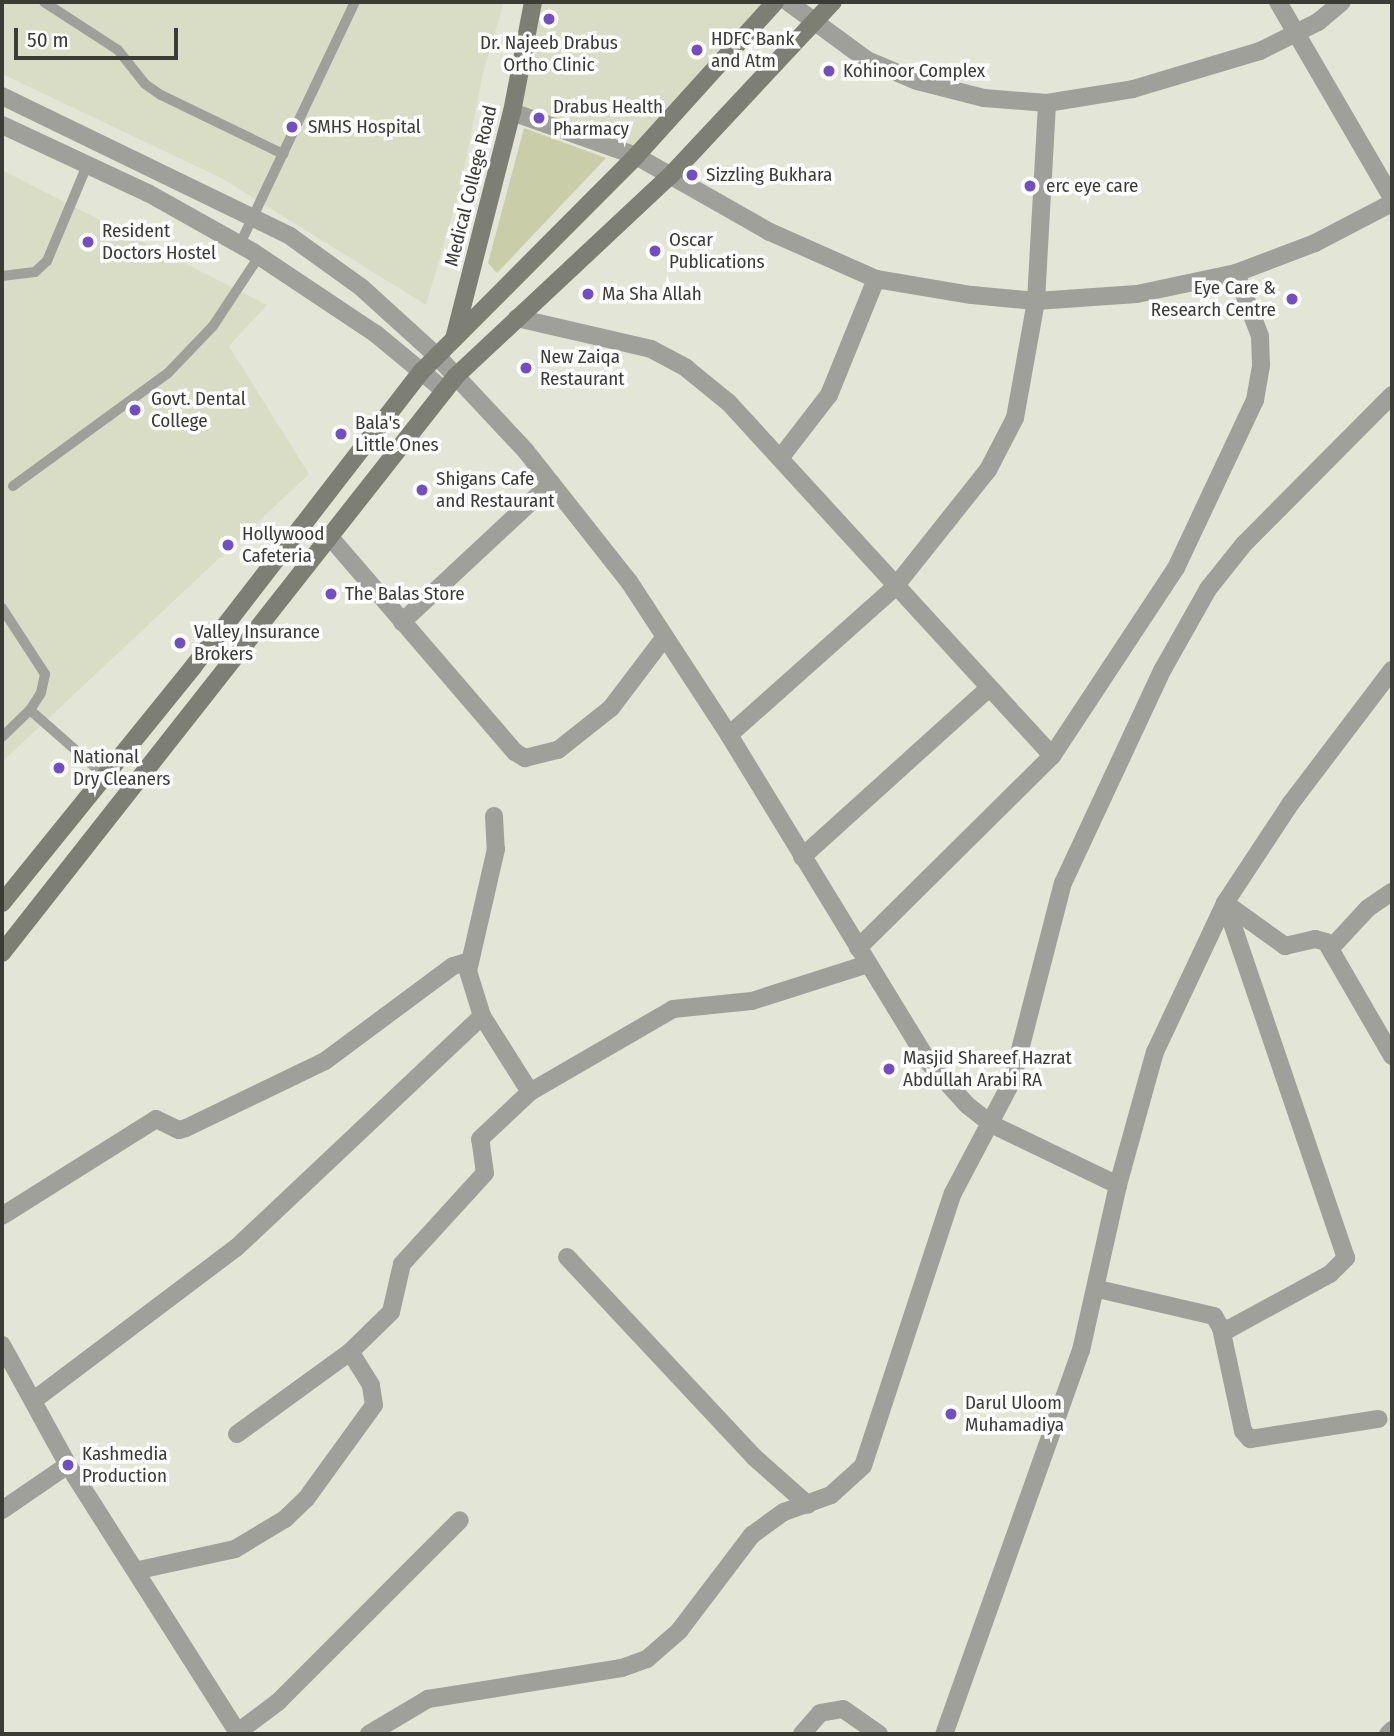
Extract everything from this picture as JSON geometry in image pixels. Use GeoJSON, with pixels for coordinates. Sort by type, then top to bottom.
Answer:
{"type":"FeatureCollection","features":[{"type":"Feature","properties":{"kind":"main road","name":"Medical College Road"},"geometry":{"type":"LineString","coordinates":[[453,339],[512,112],[533,2]]}},
{"type":"Feature","properties":{"kind":"main road"},"geometry":{"type":"LineString","coordinates":[[2,903],[368,446],[422,371],[636,156],[775,2]]}},
{"type":"Feature","properties":{"kind":"main road"},"geometry":{"type":"LineString","coordinates":[[2,953],[456,376],[670,176],[834,2]]}},
{"type":"Feature","properties":{"kind":"street"},"geometry":{"type":"LineString","coordinates":[[788,2],[867,61],[917,81],[984,98],[1047,103],[1133,89],[1260,51],[1297,34],[1342,2]]}},
{"type":"Feature","properties":{"kind":"street"},"geometry":{"type":"LineString","coordinates":[[512,112],[636,156],[770,232],[876,279],[1036,302],[1137,294],[1236,273],[1315,243],[1392,201],[1278,2]]}},
{"type":"Feature","properties":{"kind":"street"},"geometry":{"type":"LineString","coordinates":[[2,96],[290,236],[335,267],[437,356],[551,483],[630,583],[729,735],[930,1064],[967,1105],[991,1124],[1075,1161],[1118,1185]]}},
{"type":"Feature","properties":{"kind":"street"},"geometry":{"type":"LineString","coordinates":[[729,735],[894,588],[988,470],[1015,418],[1036,302],[1047,103]]}},
{"type":"Feature","properties":{"kind":"street"},"geometry":{"type":"LineString","coordinates":[[2,125],[88,163],[260,256],[320,294],[445,391]]}},
{"type":"Feature","properties":{"kind":"street"},"geometry":{"type":"LineString","coordinates":[[859,948],[1052,756],[1176,568],[1255,400],[1261,365],[1260,336],[1236,273]]}},
{"type":"Feature","properties":{"kind":"street"},"geometry":{"type":"LineString","coordinates":[[781,457],[829,394],[876,279]]}},
{"type":"Feature","properties":{"kind":"street"},"geometry":{"type":"LineString","coordinates":[[517,318],[620,339],[686,368],[729,403],[781,457],[894,588],[1052,756]]}},
{"type":"Feature","properties":{"kind":"street"},"geometry":{"type":"LineString","coordinates":[[369,1734],[428,1699],[622,1668],[647,1659],[679,1631],[752,1535],[784,1512],[808,1505],[849,1482],[872,1448],[953,1193],[991,1124],[1021,1053],[1050,922],[1063,883],[1185,626],[1244,544],[1392,395]]}},
{"type":"Feature","properties":{"kind":"street"},"geometry":{"type":"LineString","coordinates":[[402,622],[551,483]]}},
{"type":"Feature","properties":{"kind":"street"},"geometry":{"type":"LineString","coordinates":[[330,537],[515,752],[534,760],[558,750],[611,708],[664,638]]}},
{"type":"Feature","properties":{"kind":"street"},"geometry":{"type":"LineString","coordinates":[[944,1734],[996,1598],[1098,1289],[1118,1185],[1155,1052],[1226,903],[1291,803],[1390,677]]}},
{"type":"Feature","properties":{"kind":"street"},"geometry":{"type":"LineString","coordinates":[[802,857],[988,689]]}},
{"type":"Feature","properties":{"kind":"street"},"geometry":{"type":"LineString","coordinates":[[494,816],[496,849],[470,961],[470,986],[482,1016],[530,1092]]}},
{"type":"Feature","properties":{"kind":"street"},"geometry":{"type":"LineString","coordinates":[[1331,948],[1368,908],[1392,892]]}},
{"type":"Feature","properties":{"kind":"street"},"geometry":{"type":"LineString","coordinates":[[1226,903],[1285,946],[1320,939],[1331,948],[1392,1056]]}},
{"type":"Feature","properties":{"kind":"street"},"geometry":{"type":"LineString","coordinates":[[1221,1328],[1229,1329],[1279,1303],[1330,1274],[1346,1258],[1226,903]]}},
{"type":"Feature","properties":{"kind":"street"},"geometry":{"type":"LineString","coordinates":[[2,1216],[156,1119],[182,1130],[325,1061],[453,966],[470,961]]}},
{"type":"Feature","properties":{"kind":"street"},"geometry":{"type":"LineString","coordinates":[[237,1434],[350,1352],[395,1307],[402,1264],[482,1177],[486,1168],[479,1144],[483,1135],[530,1092],[673,1009],[752,1001],[868,964]]}},
{"type":"Feature","properties":{"kind":"street"},"geometry":{"type":"LineString","coordinates":[[34,1400],[236,1248],[482,1016]]}},
{"type":"Feature","properties":{"kind":"street"},"geometry":{"type":"LineString","coordinates":[[567,1257],[754,1457],[808,1505]]}},
{"type":"Feature","properties":{"kind":"street"},"geometry":{"type":"LineString","coordinates":[[1098,1289],[1207,1313],[1221,1328],[1244,1432],[1250,1438],[1378,1419]]}},
{"type":"Feature","properties":{"kind":"street"},"geometry":{"type":"LineString","coordinates":[[2,1345],[68,1465],[139,1570],[239,1733],[278,1702],[460,1520]]}},
{"type":"Feature","properties":{"kind":"street"},"geometry":{"type":"LineString","coordinates":[[139,1570],[235,1549],[285,1519],[306,1499],[374,1405],[371,1385],[350,1352]]}},
{"type":"Feature","properties":{"kind":"street"},"geometry":{"type":"LineString","coordinates":[[2,1510],[68,1465]]}},
{"type":"Feature","properties":{"kind":"street"},"geometry":{"type":"LineString","coordinates":[[802,1734],[820,1713],[843,1709],[879,1734]]}},
{"type":"Feature","properties":{"kind":"street"},"geometry":{"type":"LineString","coordinates":[[1388,1734],[1392,1730]]}},
{"type":"Feature","properties":{"kind":"lane"},"geometry":{"type":"LineString","coordinates":[[44,2],[110,43],[160,95],[283,154]]}},
{"type":"Feature","properties":{"kind":"lane"},"geometry":{"type":"LineString","coordinates":[[240,244],[355,2]]}},
{"type":"Feature","properties":{"kind":"lane"},"geometry":{"type":"LineString","coordinates":[[2,276],[34,272],[47,261],[88,163]]}},
{"type":"Feature","properties":{"kind":"lane"},"geometry":{"type":"LineString","coordinates":[[13,486],[168,373],[213,326],[260,256]]}},
{"type":"Feature","properties":{"kind":"lane"},"geometry":{"type":"LineString","coordinates":[[2,608],[45,674],[41,693],[30,710],[2,737]]}},
{"type":"Feature","properties":{"kind":"lane"},"geometry":{"type":"LineString","coordinates":[[30,710],[105,776]]}},
{"type":"Feature","properties":{"kind":"shaded area","name":"SMHS Hospital"},"geometry":{"type":"Polygon","coordinates":[[[2,2],[504,2],[483,73],[461,185],[426,305],[223,179],[2,74],[2,2]]]}},
{"type":"Feature","properties":{"kind":"shaded area"},"geometry":{"type":"Polygon","coordinates":[[[535,2],[775,2],[636,156],[512,112],[535,2]]]}},
{"type":"Feature","properties":{"kind":"shaded area"},"geometry":{"type":"Polygon","coordinates":[[[524,128],[606,158],[497,273],[488,263],[524,128]]]}},
{"type":"Feature","properties":{"kind":"shaded area","name":"Govt. Dental College"},"geometry":{"type":"Polygon","coordinates":[[[2,170],[267,305],[229,346],[309,474],[2,762],[2,170]]]}},
{"type":"Feature","properties":{"kind":"place","name":"Dr. Najeeb Drabus Ortho Clinic"},"geometry":{"type":"Point","coordinates":[549,19]}},
{"type":"Feature","properties":{"kind":"place","name":"HDFC Bank and Atm"},"geometry":{"type":"Point","coordinates":[697,50]}},
{"type":"Feature","properties":{"kind":"place","name":"Kohinoor Complex"},"geometry":{"type":"Point","coordinates":[829,71]}},
{"type":"Feature","properties":{"kind":"place","name":"Drabus Health Pharmacy"},"geometry":{"type":"Point","coordinates":[539,118]}},
{"type":"Feature","properties":{"kind":"place","name":"SMHS Hospital"},"geometry":{"type":"Point","coordinates":[292,127]}},
{"type":"Feature","properties":{"kind":"place","name":"Sizzling Bukhara"},"geometry":{"type":"Point","coordinates":[692,175]}},
{"type":"Feature","properties":{"kind":"place","name":"erc eye care"},"geometry":{"type":"Point","coordinates":[1030,186]}},
{"type":"Feature","properties":{"kind":"place","name":"Resident Doctors Hostel"},"geometry":{"type":"Point","coordinates":[88,242]}},
{"type":"Feature","properties":{"kind":"place","name":"Oscar Publications"},"geometry":{"type":"Point","coordinates":[655,251]}},
{"type":"Feature","properties":{"kind":"place","name":"Ma Sha Allah"},"geometry":{"type":"Point","coordinates":[588,294]}},
{"type":"Feature","properties":{"kind":"place","name":"Eye Care & Research Centre"},"geometry":{"type":"Point","coordinates":[1292,299]}},
{"type":"Feature","properties":{"kind":"place","name":"New Zaiqa Restaurant"},"geometry":{"type":"Point","coordinates":[526,368]}},
{"type":"Feature","properties":{"kind":"place","name":"Govt. Dental College"},"geometry":{"type":"Point","coordinates":[135,410]}},
{"type":"Feature","properties":{"kind":"place","name":"Bala's Little Ones"},"geometry":{"type":"Point","coordinates":[341,434]}},
{"type":"Feature","properties":{"kind":"place","name":"Shigans Cafe and Restaurant"},"geometry":{"type":"Point","coordinates":[422,490]}},
{"type":"Feature","properties":{"kind":"place","name":"Hollywood Cafeteria"},"geometry":{"type":"Point","coordinates":[228,545]}},
{"type":"Feature","properties":{"kind":"place","name":"The Balas Store"},"geometry":{"type":"Point","coordinates":[331,594]}},
{"type":"Feature","properties":{"kind":"place","name":"Valley Insurance Brokers"},"geometry":{"type":"Point","coordinates":[180,643]}},
{"type":"Feature","properties":{"kind":"place","name":"National Dry Cleaners"},"geometry":{"type":"Point","coordinates":[59,768]}},
{"type":"Feature","properties":{"kind":"place","name":"Masjid Shareef Hazrat Abdullah Arabi RA"},"geometry":{"type":"Point","coordinates":[889,1069]}},
{"type":"Feature","properties":{"kind":"place","name":"Darul Uloom Muhamadiya"},"geometry":{"type":"Point","coordinates":[951,1414]}},
{"type":"Feature","properties":{"kind":"place","name":"Kashmedia Production"},"geometry":{"type":"Point","coordinates":[68,1465]}}]}
